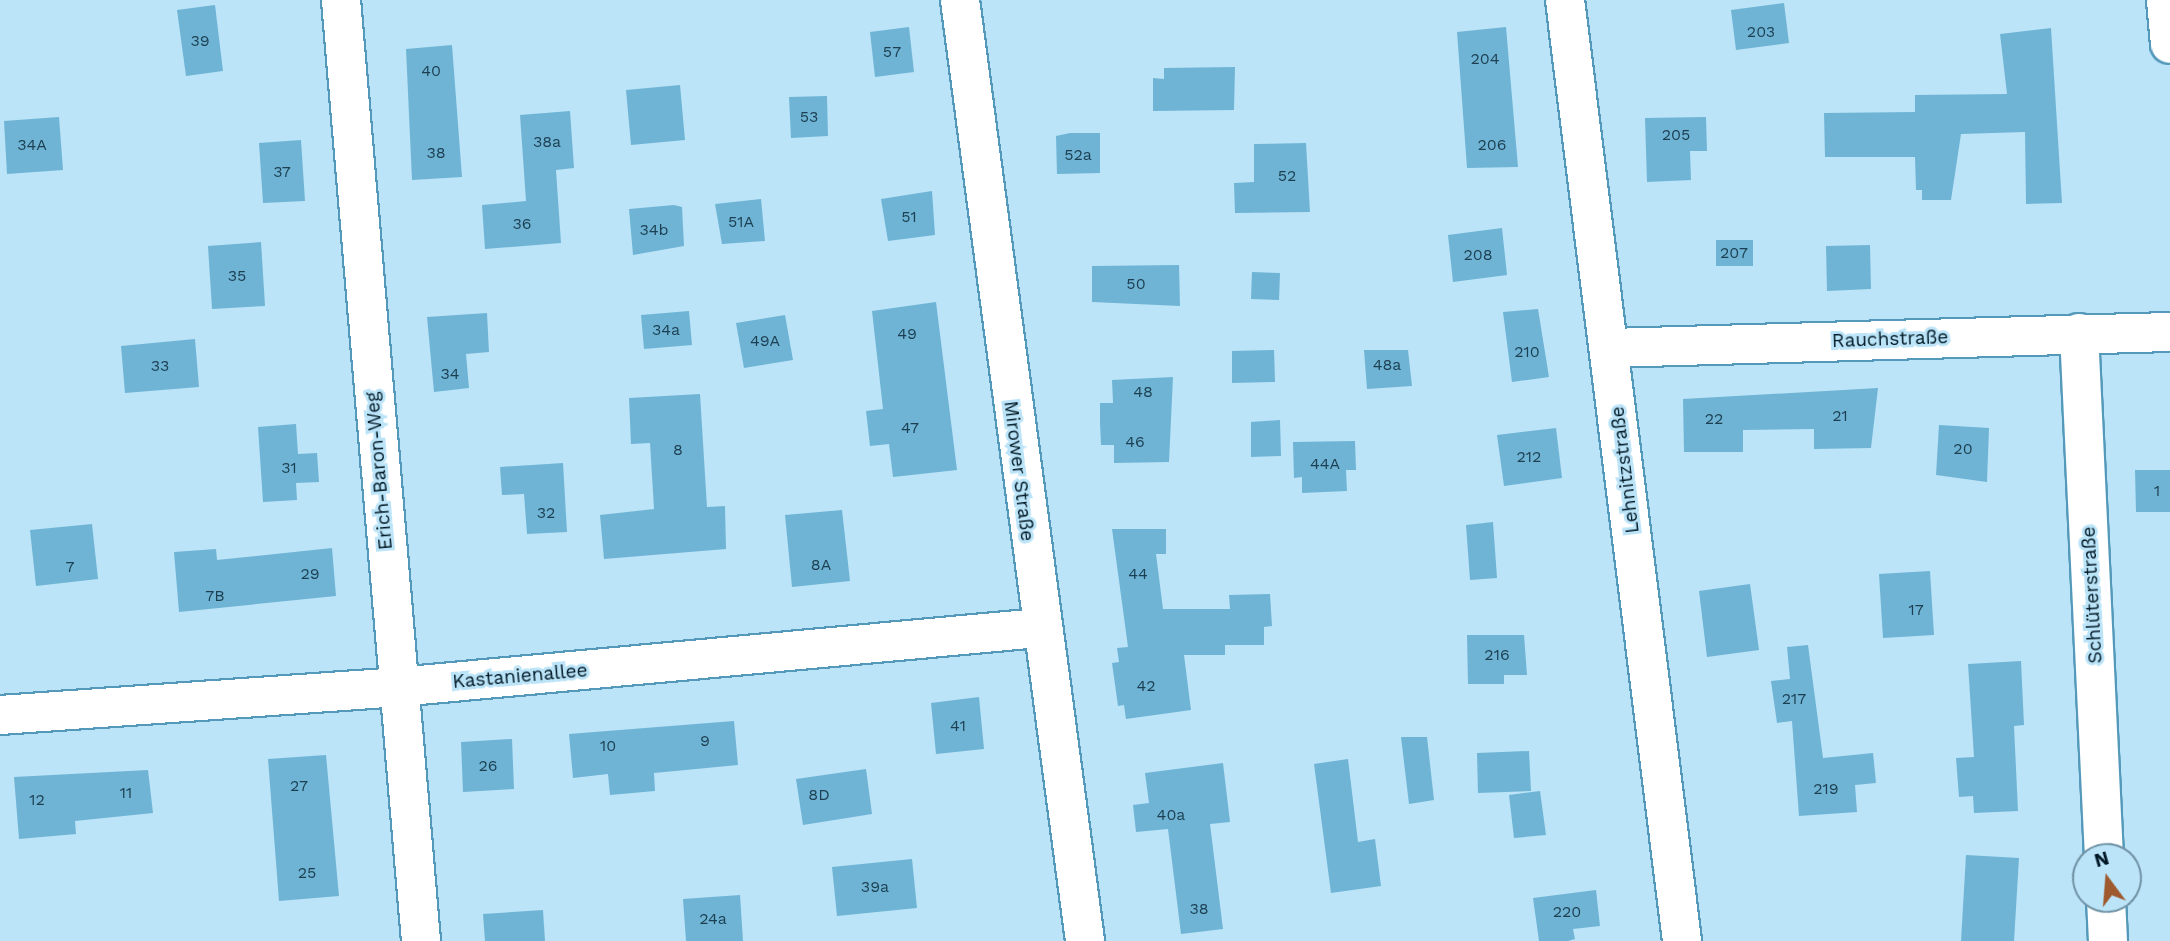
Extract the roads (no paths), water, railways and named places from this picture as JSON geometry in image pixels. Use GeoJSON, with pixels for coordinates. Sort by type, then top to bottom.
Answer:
{"type":"FeatureCollection","features":[{"type":"Feature","properties":{"kind":"street","name":"Erich-Baron-Weg"},"geometry":{"type":"LineString","coordinates":[[341,0],[421,941]]}},
{"type":"Feature","properties":{"kind":"street","name":"Mirower Straße"},"geometry":{"type":"LineString","coordinates":[[960,0],[1039,628],[1085,941]]}},
{"type":"Feature","properties":{"kind":"street","name":"Lehnitzstraße"},"geometry":{"type":"LineString","coordinates":[[1565,0],[1682,941]]}},
{"type":"Feature","properties":{"kind":"street"},"geometry":{"type":"LineString","coordinates":[[2166,0],[2170,44]]}},
{"type":"Feature","properties":{"kind":"street","name":"Rauchstraße"},"geometry":{"type":"LineString","coordinates":[[1610,348],[2170,332]]}},
{"type":"Feature","properties":{"kind":"street","name":"Schlüterstraße"},"geometry":{"type":"LineString","coordinates":[[2079,333],[2103,843]]}},
{"type":"Feature","properties":{"kind":"street","name":"Kastanienallee"},"geometry":{"type":"LineString","coordinates":[[0,715],[398,687],[1039,628]]}},
{"type":"Feature","properties":{"kind":"street"},"geometry":{"type":"LineString","coordinates":[[2107,913],[2108,941]]}}]}
